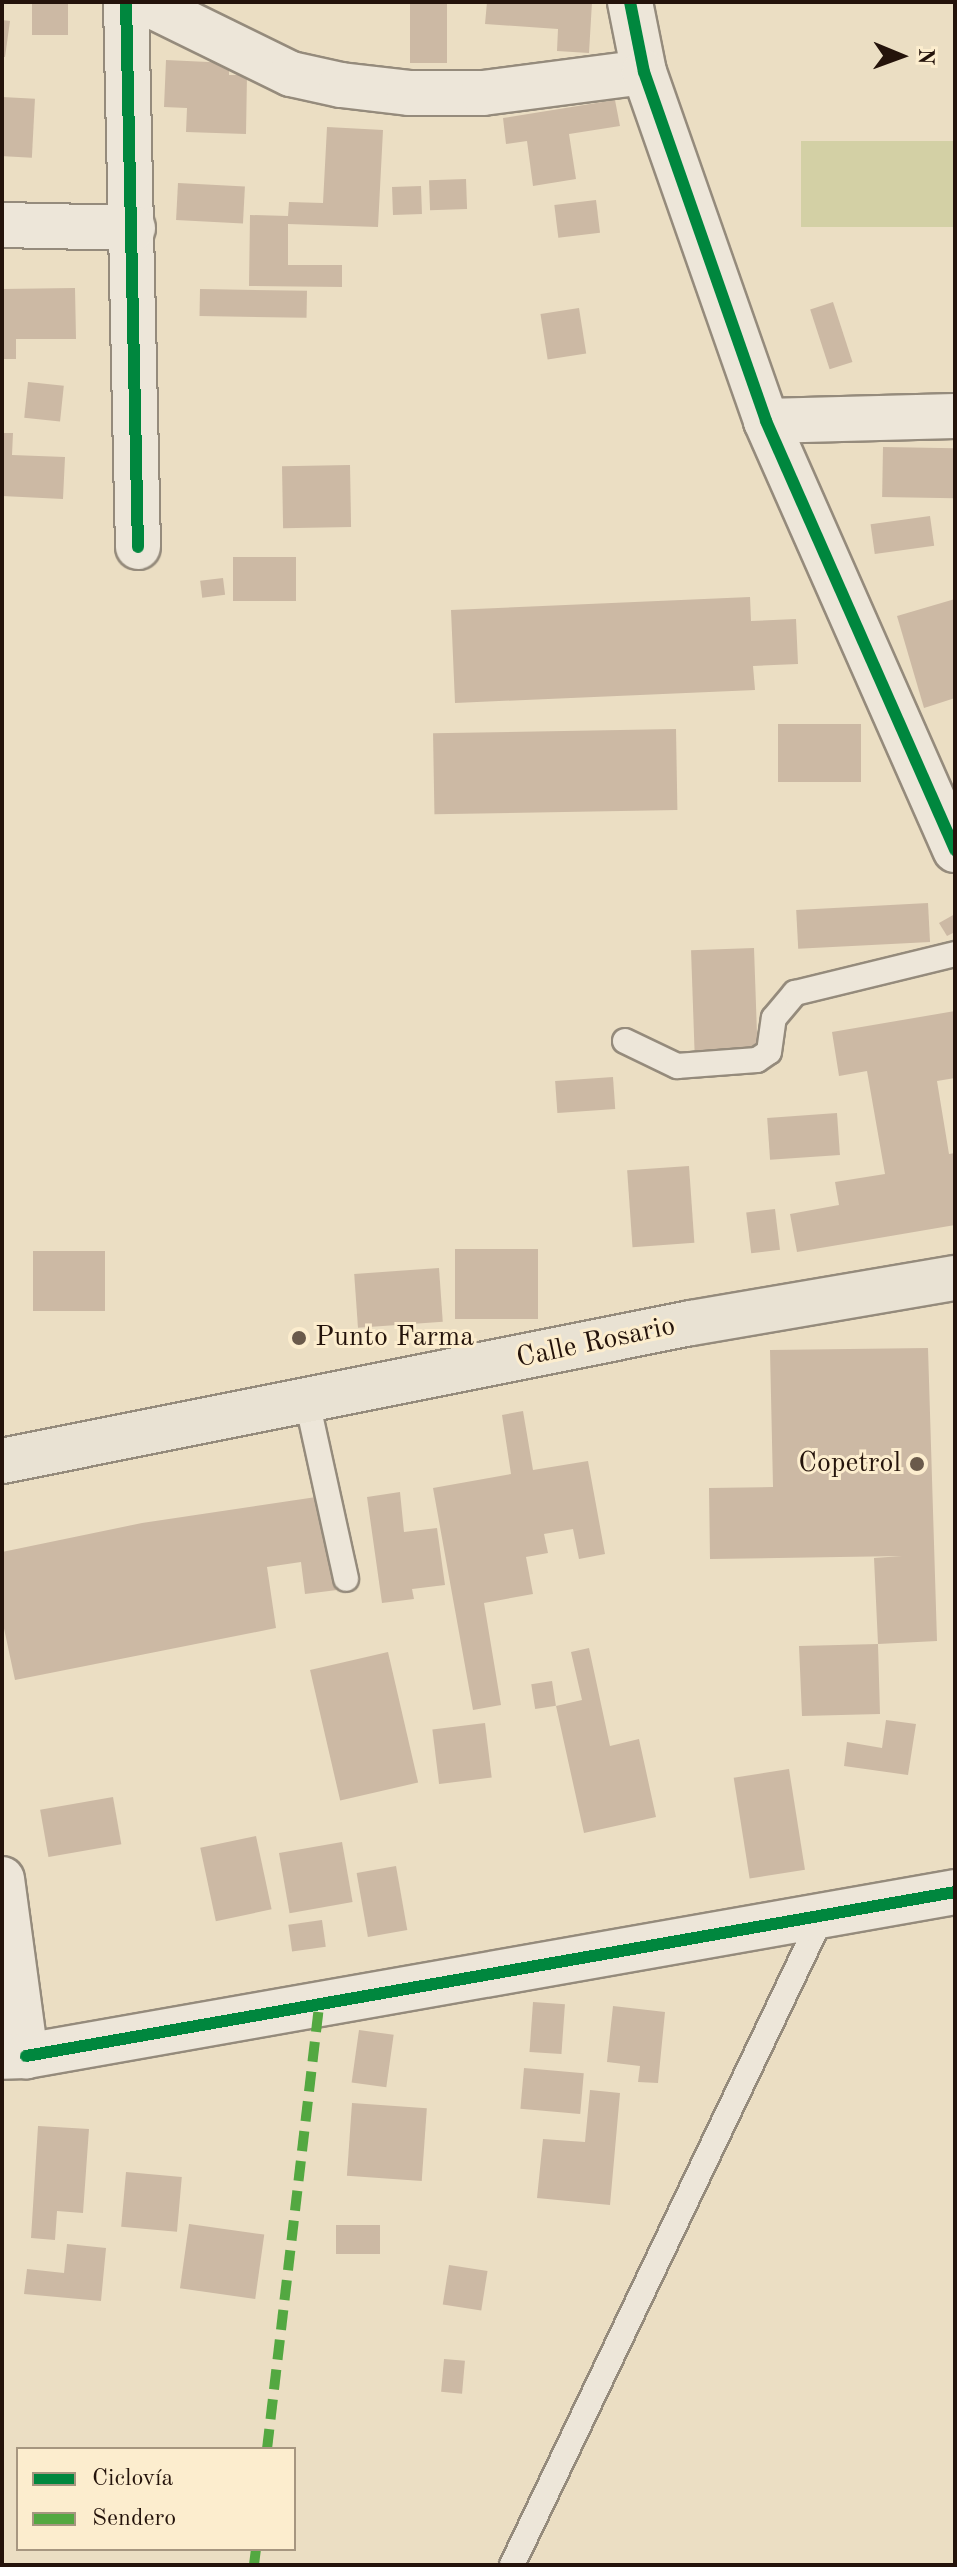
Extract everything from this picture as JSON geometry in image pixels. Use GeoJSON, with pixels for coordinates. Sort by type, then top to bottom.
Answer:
{"type":"FeatureCollection","features":[{"type":"Feature","properties":{"kind":"main road","name":"Calle Rosario"},"geometry":{"type":"LineString","coordinates":[[2,1461],[691,1323],[955,1278]]}},
{"type":"Feature","properties":{"kind":"street"},"geometry":{"type":"LineString","coordinates":[[126,2],[138,547]]}},
{"type":"Feature","properties":{"kind":"street"},"geometry":{"type":"LineString","coordinates":[[144,2],[197,15],[291,74],[409,93],[483,93],[644,72]]}},
{"type":"Feature","properties":{"kind":"street"},"geometry":{"type":"LineString","coordinates":[[630,2],[644,72],[766,421],[955,850]]}},
{"type":"Feature","properties":{"kind":"street"},"geometry":{"type":"LineString","coordinates":[[2,225],[133,228]]}},
{"type":"Feature","properties":{"kind":"street"},"geometry":{"type":"LineString","coordinates":[[766,421],[955,416]]}},
{"type":"Feature","properties":{"kind":"street"},"geometry":{"type":"LineString","coordinates":[[2,1879],[14,2057],[955,1892]]}},
{"type":"Feature","properties":{"kind":"lane"},"geometry":{"type":"LineString","coordinates":[[625,1041],[677,1066],[757,1060],[769,1052],[774,1018],[795,993],[955,954]]}},
{"type":"Feature","properties":{"kind":"lane"},"geometry":{"type":"LineString","coordinates":[[307,1401],[346,1579]]}},
{"type":"Feature","properties":{"kind":"lane"},"geometry":{"type":"LineString","coordinates":[[512,2565],[823,1914]]}},
{"type":"Feature","properties":{"kind":"shaded area"},"geometry":{"type":"Polygon","coordinates":[[[801,141],[955,141],[955,227],[801,227],[801,141]]]}},
{"type":"Feature","properties":{"kind":"building"},"geometry":{"type":"Polygon","coordinates":[[[32,2],[68,2],[68,35],[32,35],[32,2]]]}},
{"type":"Feature","properties":{"kind":"building"},"geometry":{"type":"Polygon","coordinates":[[[410,2],[447,2],[447,63],[410,63],[410,2]]]}},
{"type":"Feature","properties":{"kind":"building"},"geometry":{"type":"Polygon","coordinates":[[[487,2],[592,2],[589,53],[557,51],[558,29],[485,24],[487,2]]]}},
{"type":"Feature","properties":{"kind":"building"},"geometry":{"type":"Polygon","coordinates":[[[2,20],[10,21],[5,57],[2,57],[2,20]]]}},
{"type":"Feature","properties":{"kind":"building"},"geometry":{"type":"Polygon","coordinates":[[[166,60],[229,63],[229,75],[247,75],[246,134],[186,132],[187,108],[164,107],[166,60]]]}},
{"type":"Feature","properties":{"kind":"building"},"geometry":{"type":"Polygon","coordinates":[[[2,97],[35,99],[32,158],[2,156],[2,97]]]}},
{"type":"Feature","properties":{"kind":"building"},"geometry":{"type":"Polygon","coordinates":[[[615,100],[620,126],[569,134],[576,179],[533,186],[527,141],[506,144],[503,118],[615,100]]]}},
{"type":"Feature","properties":{"kind":"building"},"geometry":{"type":"Polygon","coordinates":[[[327,127],[383,130],[378,227],[288,224],[288,265],[342,265],[342,287],[249,286],[250,215],[288,216],[289,202],[323,203],[327,127]]]}},
{"type":"Feature","properties":{"kind":"building"},"geometry":{"type":"Polygon","coordinates":[[[466,179],[467,209],[430,210],[429,180],[466,179]]]}},
{"type":"Feature","properties":{"kind":"building"},"geometry":{"type":"Polygon","coordinates":[[[178,183],[245,187],[243,223],[176,220],[178,183]]]}},
{"type":"Feature","properties":{"kind":"building"},"geometry":{"type":"Polygon","coordinates":[[[421,186],[422,214],[393,215],[392,187],[421,186]]]}},
{"type":"Feature","properties":{"kind":"building"},"geometry":{"type":"Polygon","coordinates":[[[596,200],[600,233],[558,238],[554,205],[596,200]]]}},
{"type":"Feature","properties":{"kind":"building"},"geometry":{"type":"Polygon","coordinates":[[[75,288],[76,339],[16,339],[16,359],[2,359],[2,289],[75,288]]]}},
{"type":"Feature","properties":{"kind":"building"},"geometry":{"type":"Polygon","coordinates":[[[200,289],[307,291],[307,318],[200,316],[200,289]]]}},
{"type":"Feature","properties":{"kind":"building"},"geometry":{"type":"Polygon","coordinates":[[[833,302],[852,362],[830,369],[810,309],[833,302]]]}},
{"type":"Feature","properties":{"kind":"building"},"geometry":{"type":"Polygon","coordinates":[[[579,308],[586,353],[548,360],[540,314],[579,308]]]}},
{"type":"Feature","properties":{"kind":"building"},"geometry":{"type":"Polygon","coordinates":[[[28,382],[64,386],[60,422],[24,418],[28,382]]]}},
{"type":"Feature","properties":{"kind":"building"},"geometry":{"type":"Polygon","coordinates":[[[2,433],[13,433],[12,455],[65,457],[63,499],[2,496],[2,433]]]}},
{"type":"Feature","properties":{"kind":"building"},"geometry":{"type":"Polygon","coordinates":[[[883,447],[955,448],[954,498],[882,497],[883,447]]]}},
{"type":"Feature","properties":{"kind":"building"},"geometry":{"type":"Polygon","coordinates":[[[350,465],[351,527],[283,528],[282,466],[350,465]]]}},
{"type":"Feature","properties":{"kind":"building"},"geometry":{"type":"Polygon","coordinates":[[[930,516],[934,546],[875,554],[871,524],[930,516]]]}},
{"type":"Feature","properties":{"kind":"building"},"geometry":{"type":"Polygon","coordinates":[[[233,557],[296,557],[296,601],[233,601],[233,557]]]}},
{"type":"Feature","properties":{"kind":"building"},"geometry":{"type":"Polygon","coordinates":[[[223,578],[225,595],[202,598],[200,581],[223,578]]]}},
{"type":"Feature","properties":{"kind":"building"},"geometry":{"type":"Polygon","coordinates":[[[750,597],[751,621],[796,619],[798,664],[753,666],[755,690],[455,703],[451,610],[750,597]]]}},
{"type":"Feature","properties":{"kind":"building"},"geometry":{"type":"Polygon","coordinates":[[[955,599],[955,698],[924,708],[897,616],[955,599]]]}},
{"type":"Feature","properties":{"kind":"building"},"geometry":{"type":"Polygon","coordinates":[[[778,724],[861,724],[861,782],[778,782],[778,724]]]}},
{"type":"Feature","properties":{"kind":"building"},"geometry":{"type":"Polygon","coordinates":[[[676,729],[677,810],[434,814],[433,733],[676,729]]]}},
{"type":"Feature","properties":{"kind":"building"},"geometry":{"type":"Polygon","coordinates":[[[928,903],[930,942],[798,949],[796,910],[928,903]]]}},
{"type":"Feature","properties":{"kind":"building"},"geometry":{"type":"Polygon","coordinates":[[[955,914],[955,932],[947,936],[939,923],[955,914]]]}},
{"type":"Feature","properties":{"kind":"building"},"geometry":{"type":"Polygon","coordinates":[[[754,948],[757,1048],[695,1050],[691,950],[754,948]]]}},
{"type":"Feature","properties":{"kind":"building"},"geometry":{"type":"Polygon","coordinates":[[[955,1011],[955,1078],[937,1081],[949,1154],[955,1153],[955,1225],[797,1252],[790,1214],[839,1205],[835,1182],[885,1174],[867,1071],[839,1076],[832,1032],[955,1011]]]}},
{"type":"Feature","properties":{"kind":"building"},"geometry":{"type":"Polygon","coordinates":[[[613,1077],[615,1109],[557,1113],[555,1081],[613,1077]]]}},
{"type":"Feature","properties":{"kind":"building"},"geometry":{"type":"Polygon","coordinates":[[[837,1113],[840,1155],[770,1160],[767,1118],[837,1113]]]}},
{"type":"Feature","properties":{"kind":"building"},"geometry":{"type":"Polygon","coordinates":[[[689,1166],[694,1243],[633,1247],[627,1170],[689,1166]]]}},
{"type":"Feature","properties":{"kind":"building"},"geometry":{"type":"Polygon","coordinates":[[[775,1209],[780,1250],[751,1253],[746,1213],[775,1209]]]}},
{"type":"Feature","properties":{"kind":"building"},"geometry":{"type":"Polygon","coordinates":[[[455,1249],[538,1249],[538,1319],[455,1319],[455,1249]]]}},
{"type":"Feature","properties":{"kind":"building"},"geometry":{"type":"Polygon","coordinates":[[[33,1251],[105,1251],[105,1311],[33,1311],[33,1251]]]}},
{"type":"Feature","properties":{"kind":"building"},"geometry":{"type":"Polygon","coordinates":[[[439,1268],[443,1322],[358,1328],[354,1274],[439,1268]]]}},
{"type":"Feature","properties":{"kind":"building"},"geometry":{"type":"Polygon","coordinates":[[[928,1348],[937,1641],[878,1644],[874,1558],[902,1556],[710,1559],[709,1488],[773,1487],[770,1350],[928,1348]]]}},
{"type":"Feature","properties":{"kind":"building"},"geometry":{"type":"Polygon","coordinates":[[[523,1411],[533,1470],[588,1461],[605,1554],[579,1559],[573,1529],[544,1534],[548,1553],[526,1557],[533,1594],[484,1603],[501,1705],[473,1710],[433,1488],[511,1474],[502,1415],[523,1411]]]}},
{"type":"Feature","properties":{"kind":"building"},"geometry":{"type":"Polygon","coordinates":[[[400,1492],[404,1532],[437,1528],[445,1585],[412,1589],[414,1599],[382,1603],[367,1497],[400,1492]]]}},
{"type":"Feature","properties":{"kind":"building"},"geometry":{"type":"Polygon","coordinates":[[[323,1496],[337,1590],[305,1594],[301,1562],[267,1567],[276,1628],[15,1680],[2,1619],[2,1552],[142,1523],[323,1496]]]}},
{"type":"Feature","properties":{"kind":"building"},"geometry":{"type":"Polygon","coordinates":[[[878,1644],[880,1714],[802,1716],[799,1646],[878,1644]]]}},
{"type":"Feature","properties":{"kind":"building"},"geometry":{"type":"Polygon","coordinates":[[[589,1648],[610,1746],[639,1739],[656,1817],[584,1833],[556,1706],[582,1700],[571,1652],[589,1648]]]}},
{"type":"Feature","properties":{"kind":"building"},"geometry":{"type":"Polygon","coordinates":[[[388,1652],[418,1783],[340,1801],[310,1670],[388,1652]]]}},
{"type":"Feature","properties":{"kind":"building"},"geometry":{"type":"Polygon","coordinates":[[[552,1681],[556,1706],[535,1709],[531,1684],[552,1681]]]}},
{"type":"Feature","properties":{"kind":"building"},"geometry":{"type":"Polygon","coordinates":[[[886,1720],[916,1724],[908,1775],[844,1766],[847,1742],[882,1748],[886,1720]]]}},
{"type":"Feature","properties":{"kind":"building"},"geometry":{"type":"Polygon","coordinates":[[[485,1723],[492,1778],[439,1784],[432,1729],[485,1723]]]}},
{"type":"Feature","properties":{"kind":"building"},"geometry":{"type":"Polygon","coordinates":[[[789,1769],[805,1870],[750,1879],[734,1778],[789,1769]]]}},
{"type":"Feature","properties":{"kind":"building"},"geometry":{"type":"Polygon","coordinates":[[[113,1797],[121,1844],[48,1857],[40,1810],[113,1797]]]}},
{"type":"Feature","properties":{"kind":"building"},"geometry":{"type":"Polygon","coordinates":[[[256,1836],[272,1909],[216,1921],[200,1848],[256,1836]]]}},
{"type":"Feature","properties":{"kind":"building"},"geometry":{"type":"Polygon","coordinates":[[[342,1842],[353,1902],[290,1913],[279,1853],[342,1842]]]}},
{"type":"Feature","properties":{"kind":"building"},"geometry":{"type":"Polygon","coordinates":[[[396,1866],[407,1930],[368,1937],[357,1873],[396,1866]]]}},
{"type":"Feature","properties":{"kind":"building"},"geometry":{"type":"Polygon","coordinates":[[[322,1920],[326,1947],[292,1951],[288,1925],[322,1920]]]}},
{"type":"Feature","properties":{"kind":"building"},"geometry":{"type":"Polygon","coordinates":[[[533,2002],[565,2004],[561,2054],[530,2052],[533,2002]]]}},
{"type":"Feature","properties":{"kind":"building"},"geometry":{"type":"Polygon","coordinates":[[[613,2006],[665,2012],[658,2083],[638,2082],[640,2066],[607,2062],[613,2006]]]}},
{"type":"Feature","properties":{"kind":"building"},"geometry":{"type":"Polygon","coordinates":[[[359,2030],[394,2035],[386,2087],[352,2082],[359,2030]]]}},
{"type":"Feature","properties":{"kind":"building"},"geometry":{"type":"Polygon","coordinates":[[[524,2068],[584,2073],[580,2114],[520,2109],[524,2068]]]}},
{"type":"Feature","properties":{"kind":"building"},"geometry":{"type":"Polygon","coordinates":[[[590,2090],[620,2093],[610,2205],[537,2198],[543,2139],[585,2142],[590,2090]]]}},
{"type":"Feature","properties":{"kind":"building"},"geometry":{"type":"Polygon","coordinates":[[[352,2103],[427,2108],[422,2181],[347,2176],[352,2103]]]}},
{"type":"Feature","properties":{"kind":"building"},"geometry":{"type":"Polygon","coordinates":[[[38,2126],[89,2129],[83,2213],[57,2211],[55,2240],[31,2238],[38,2126]]]}},
{"type":"Feature","properties":{"kind":"building"},"geometry":{"type":"Polygon","coordinates":[[[126,2172],[182,2177],[177,2232],[121,2227],[126,2172]]]}},
{"type":"Feature","properties":{"kind":"building"},"geometry":{"type":"Polygon","coordinates":[[[189,2224],[264,2235],[255,2299],[180,2288],[189,2224]]]}},
{"type":"Feature","properties":{"kind":"building"},"geometry":{"type":"Polygon","coordinates":[[[336,2225],[380,2225],[380,2254],[336,2254],[336,2225]]]}},
{"type":"Feature","properties":{"kind":"building"},"geometry":{"type":"Polygon","coordinates":[[[67,2244],[106,2248],[101,2301],[24,2294],[27,2269],[64,2273],[67,2244]]]}},
{"type":"Feature","properties":{"kind":"building"},"geometry":{"type":"Polygon","coordinates":[[[449,2265],[488,2271],[481,2311],[443,2305],[449,2265]]]}},
{"type":"Feature","properties":{"kind":"building"},"geometry":{"type":"Polygon","coordinates":[[[444,2359],[465,2361],[462,2394],[441,2392],[444,2359]]]}},
{"type":"Feature","properties":{"kind":"marked path"},"geometry":{"type":"LineString","coordinates":[[267,2447],[319,2004]]}},
{"type":"Feature","properties":{"kind":"marked path"},"geometry":{"type":"LineString","coordinates":[[254,2565],[256,2551]]}},
{"type":"Feature","properties":{"kind":"cycle path"},"geometry":{"type":"LineString","coordinates":[[126,2],[138,547]]}},
{"type":"Feature","properties":{"kind":"cycle path"},"geometry":{"type":"LineString","coordinates":[[630,2],[644,72],[766,421],[955,850]]}},
{"type":"Feature","properties":{"kind":"cycle path"},"geometry":{"type":"LineString","coordinates":[[26,2056],[955,1892]]}},
{"type":"Feature","properties":{"kind":"place","name":"Punto Farma"},"geometry":{"type":"Point","coordinates":[299,1338]}},
{"type":"Feature","properties":{"kind":"place","name":"Copetrol"},"geometry":{"type":"Point","coordinates":[917,1464]}}]}
